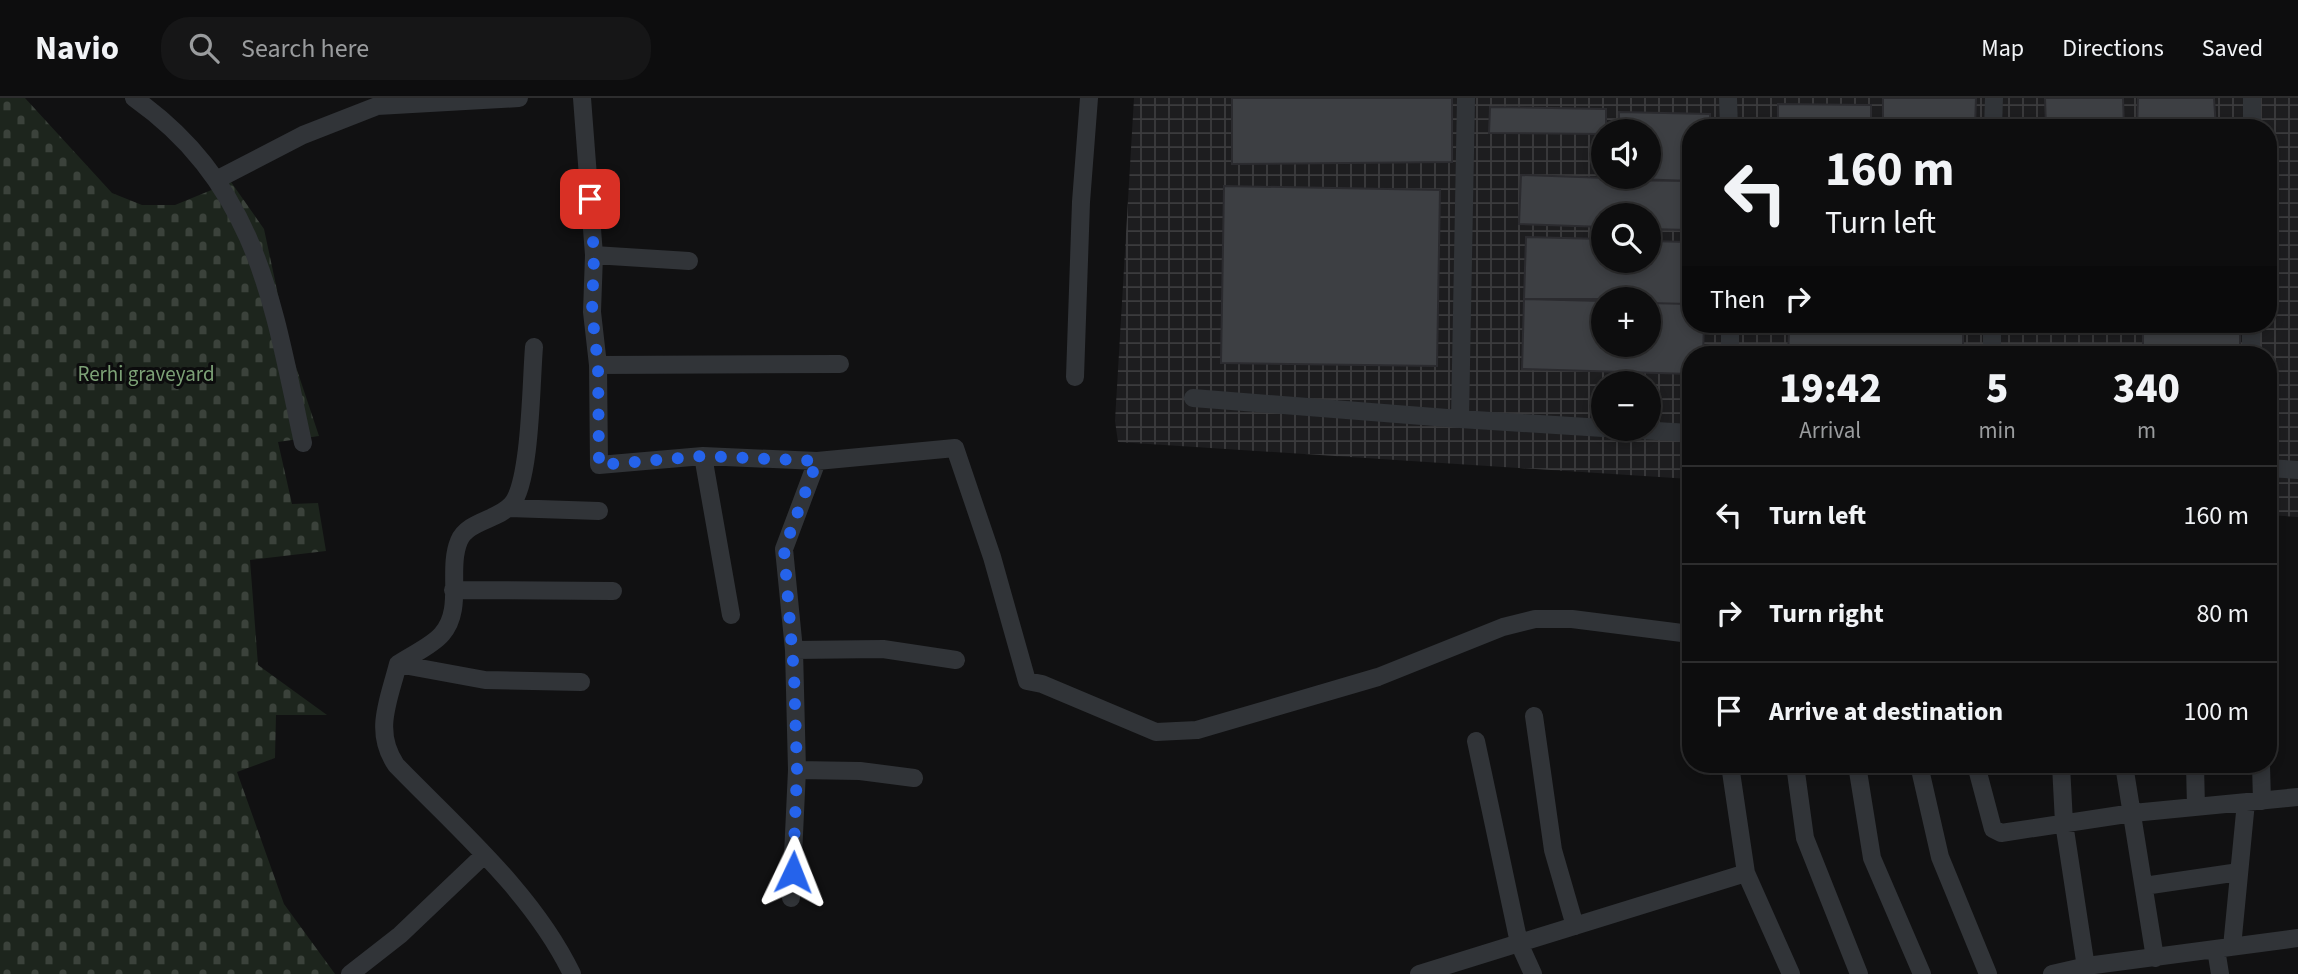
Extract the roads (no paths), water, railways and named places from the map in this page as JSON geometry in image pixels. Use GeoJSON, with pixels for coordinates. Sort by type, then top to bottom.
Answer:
{"type":"FeatureCollection","features":[{"type":"Feature","properties":{"kind":"street"},"geometry":{"type":"LineString","coordinates":[[134,98],[165,120],[218,179],[249,234],[272,299],[303,443]]}},
{"type":"Feature","properties":{"kind":"street"},"geometry":{"type":"LineString","coordinates":[[218,179],[303,135],[377,106],[519,98]]}},
{"type":"Feature","properties":{"kind":"street"},"geometry":{"type":"LineString","coordinates":[[582,98],[594,255],[592,312],[598,365],[599,465],[703,456],[817,461],[955,447],[992,557],[1027,681],[1156,732],[1197,730],[1377,677],[1503,627],[1535,619],[1572,619],[1682,633]]}},
{"type":"Feature","properties":{"kind":"street"},"geometry":{"type":"LineString","coordinates":[[1076,377],[1080,202],[1089,98]]}},
{"type":"Feature","properties":{"kind":"street"},"geometry":{"type":"LineString","coordinates":[[1460,419],[1466,98]]}},
{"type":"Feature","properties":{"kind":"street"},"geometry":{"type":"LineString","coordinates":[[1728,98],[1729,119]]}},
{"type":"Feature","properties":{"kind":"street"},"geometry":{"type":"LineString","coordinates":[[1993,119],[1994,98]]}},
{"type":"Feature","properties":{"kind":"street"},"geometry":{"type":"LineString","coordinates":[[2252,98],[2252,119]]}},
{"type":"Feature","properties":{"kind":"street"},"geometry":{"type":"LineString","coordinates":[[594,255],[689,261]]}},
{"type":"Feature","properties":{"kind":"street"},"geometry":{"type":"LineString","coordinates":[[509,508],[522,487],[534,347]]}},
{"type":"Feature","properties":{"kind":"street"},"geometry":{"type":"LineString","coordinates":[[598,365],[840,364]]}},
{"type":"Feature","properties":{"kind":"street"},"geometry":{"type":"LineString","coordinates":[[1193,398],[1591,427]]}},
{"type":"Feature","properties":{"kind":"street"},"geometry":{"type":"LineString","coordinates":[[1661,431],[1682,433]]}},
{"type":"Feature","properties":{"kind":"street"},"geometry":{"type":"LineString","coordinates":[[703,456],[731,615]]}},
{"type":"Feature","properties":{"kind":"street"},"geometry":{"type":"LineString","coordinates":[[792,898],[797,770],[794,650],[784,549],[817,461]]}},
{"type":"Feature","properties":{"kind":"street"},"geometry":{"type":"LineString","coordinates":[[2277,469],[2298,470]]}},
{"type":"Feature","properties":{"kind":"street"},"geometry":{"type":"LineString","coordinates":[[572,974],[529,906],[396,765],[385,748],[383,722],[398,664],[440,636],[452,621],[459,539],[471,527],[509,508],[599,511]]}},
{"type":"Feature","properties":{"kind":"street"},"geometry":{"type":"LineString","coordinates":[[453,590],[613,591]]}},
{"type":"Feature","properties":{"kind":"street"},"geometry":{"type":"LineString","coordinates":[[794,650],[883,649],[956,660]]}},
{"type":"Feature","properties":{"kind":"street"},"geometry":{"type":"LineString","coordinates":[[398,664],[485,680],[581,682]]}},
{"type":"Feature","properties":{"kind":"street"},"geometry":{"type":"LineString","coordinates":[[1534,716],[1553,850],[1575,926]]}},
{"type":"Feature","properties":{"kind":"street"},"geometry":{"type":"LineString","coordinates":[[1476,741],[1519,943],[1533,974]]}},
{"type":"Feature","properties":{"kind":"street"},"geometry":{"type":"LineString","coordinates":[[797,770],[860,771],[914,778]]}},
{"type":"Feature","properties":{"kind":"street"},"geometry":{"type":"LineString","coordinates":[[1731,773],[1746,873],[1791,974]]}},
{"type":"Feature","properties":{"kind":"street"},"geometry":{"type":"LineString","coordinates":[[1796,773],[1805,838],[1859,974]]}},
{"type":"Feature","properties":{"kind":"street"},"geometry":{"type":"LineString","coordinates":[[1858,773],[1872,858],[1922,974]]}},
{"type":"Feature","properties":{"kind":"street"},"geometry":{"type":"LineString","coordinates":[[1921,773],[1940,857],[1988,974]]}},
{"type":"Feature","properties":{"kind":"street"},"geometry":{"type":"LineString","coordinates":[[1978,773],[1991,823],[1997,831],[2133,813],[2298,797]]}},
{"type":"Feature","properties":{"kind":"street"},"geometry":{"type":"LineString","coordinates":[[2061,773],[2064,822],[2087,970]]}},
{"type":"Feature","properties":{"kind":"street"},"geometry":{"type":"LineString","coordinates":[[2126,773],[2155,958]]}},
{"type":"Feature","properties":{"kind":"street"},"geometry":{"type":"LineString","coordinates":[[2195,773],[2196,807]]}},
{"type":"Feature","properties":{"kind":"street"},"geometry":{"type":"LineString","coordinates":[[2220,974],[2259,773]]}},
{"type":"Feature","properties":{"kind":"street"},"geometry":{"type":"LineString","coordinates":[[351,974],[400,935],[482,856]]}},
{"type":"Feature","properties":{"kind":"street"},"geometry":{"type":"LineString","coordinates":[[2144,886],[2239,872]]}},
{"type":"Feature","properties":{"kind":"street"},"geometry":{"type":"LineString","coordinates":[[1419,974],[1746,873]]}},
{"type":"Feature","properties":{"kind":"street"},"geometry":{"type":"LineString","coordinates":[[2052,974],[2298,938]]}},
{"type":"Feature","properties":{"kind":"park label","name":"Rerhi graveyard"},"geometry":{"type":"Point","coordinates":[146,374]}}]}
